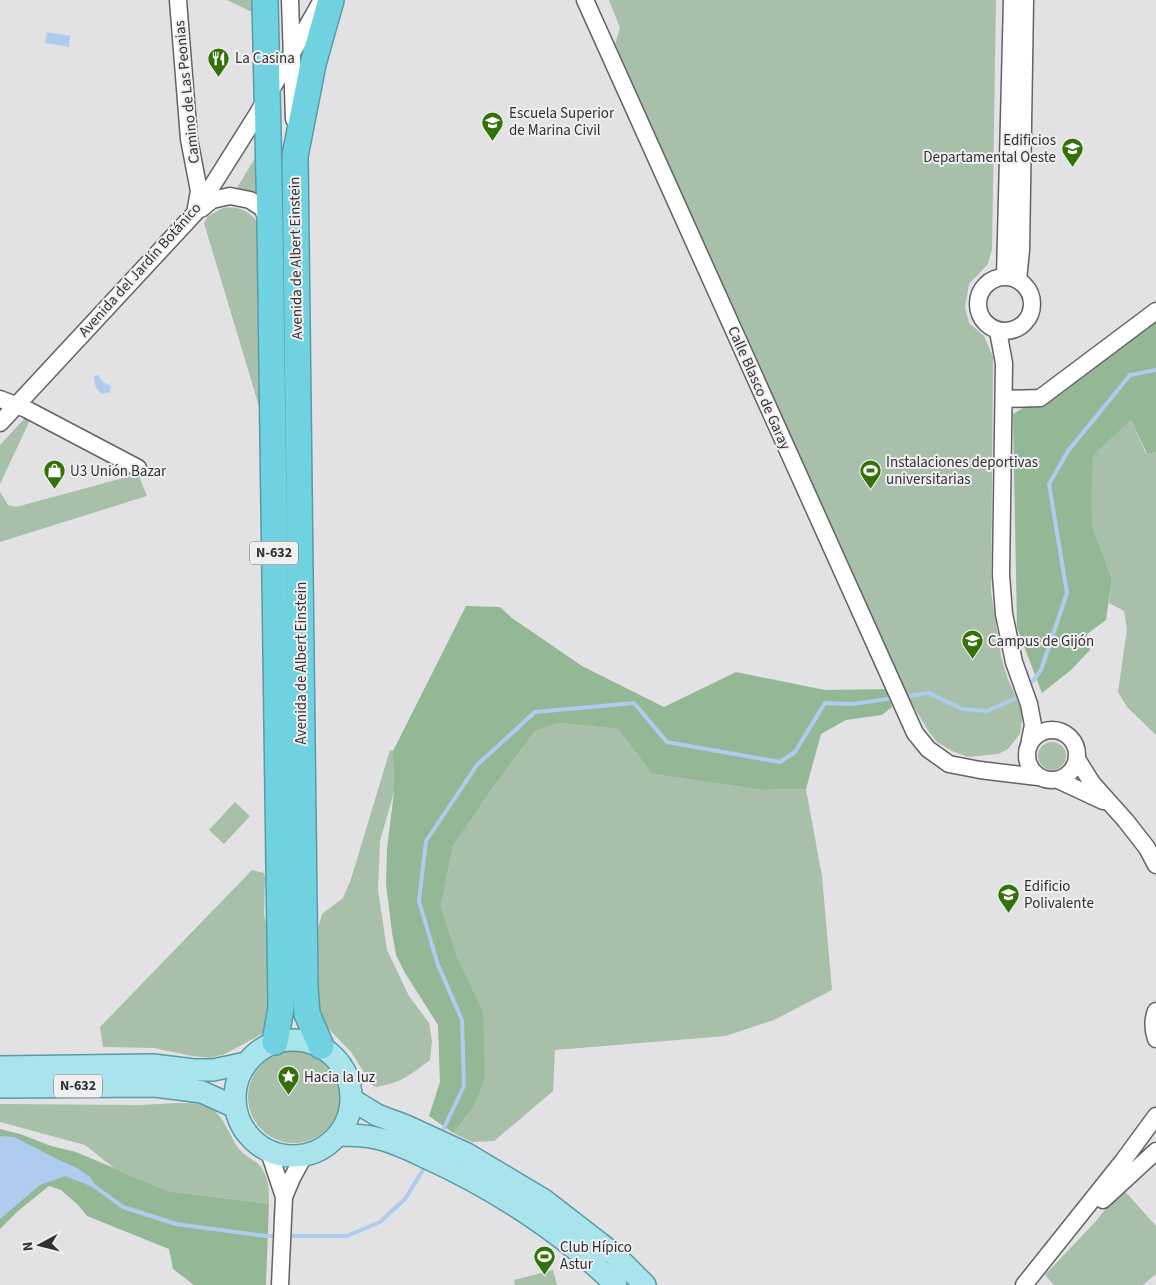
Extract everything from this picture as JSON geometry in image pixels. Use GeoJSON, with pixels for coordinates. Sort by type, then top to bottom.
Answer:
{"type":"FeatureCollection","features":[{"type":"Feature","properties":{"kind":"highway","name":"N-632"},"geometry":{"type":"LineString","coordinates":[[265,0],[267,98]]}},
{"type":"Feature","properties":{"kind":"highway","name":"Avenida de Albert Einstein"},"geometry":{"type":"LineString","coordinates":[[321,1046],[307,1014],[304,987],[295,156],[313,64],[331,0]]}},
{"type":"Feature","properties":{"kind":"highway","name":"Avenida de Albert Einstein"},"geometry":{"type":"LineString","coordinates":[[267,98],[281,1008],[275,1042]]}},
{"type":"Feature","properties":{"kind":"main road","name":"N-632"},"geometry":{"type":"LineString","coordinates":[[305,1041],[321,1046],[336,1058],[344,1069],[350,1084],[351,1099],[348,1120],[338,1136],[320,1150],[304,1156],[286,1156],[269,1152],[250,1138],[241,1125],[235,1107],[235,1092],[238,1078],[246,1064],[261,1049],[275,1042],[305,1041]]}},
{"type":"Feature","properties":{"kind":"main road","name":"N-632"},"geometry":{"type":"LineString","coordinates":[[0,1067],[153,1065],[194,1070],[213,1070],[246,1064]]}},
{"type":"Feature","properties":{"kind":"main road","name":"N-632"},"geometry":{"type":"LineString","coordinates":[[0,1087],[155,1086],[202,1092],[235,1107]]}},
{"type":"Feature","properties":{"kind":"main road"},"geometry":{"type":"LineString","coordinates":[[351,1099],[377,1115],[400,1134],[544,1200],[615,1255],[646,1285]]}},
{"type":"Feature","properties":{"kind":"main road"},"geometry":{"type":"LineString","coordinates":[[338,1136],[358,1135],[376,1138],[400,1134]]}},
{"type":"Feature","properties":{"kind":"main road"},"geometry":{"type":"LineString","coordinates":[[463,1164],[534,1218],[616,1285]]}},
{"type":"Feature","properties":{"kind":"street","name":"Camino de Las Peonias"},"geometry":{"type":"LineString","coordinates":[[178,0],[189,138],[199,192],[195,213]]}},
{"type":"Feature","properties":{"kind":"street","name":"Avenida de Albert Einstein"},"geometry":{"type":"LineString","coordinates":[[290,0],[295,156]]}},
{"type":"Feature","properties":{"kind":"street","name":"Avenida del Jardín Botánico"},"geometry":{"type":"LineString","coordinates":[[0,422],[195,213],[237,149],[322,0]]}},
{"type":"Feature","properties":{"kind":"street","name":"Calle Blasco de Garay"},"geometry":{"type":"LineString","coordinates":[[585,0],[892,686],[915,733],[928,749],[949,764],[985,770]]}},
{"type":"Feature","properties":{"kind":"street"},"geometry":{"type":"LineString","coordinates":[[1012,0],[1012,279]]}},
{"type":"Feature","properties":{"kind":"street"},"geometry":{"type":"LineString","coordinates":[[1012,279],[1020,263],[1025,0]]}},
{"type":"Feature","properties":{"kind":"street","name":"Avenida de Albert Einstein"},"geometry":{"type":"LineString","coordinates":[[195,213],[212,200],[230,196],[250,200],[262,208],[270,223]]}},
{"type":"Feature","properties":{"kind":"street"},"geometry":{"type":"LineString","coordinates":[[996,278],[1012,279],[1025,286],[1030,293],[1032,310],[1029,318],[1016,330],[998,331],[983,322],[979,314],[978,305],[982,289],[988,282],[996,278]]}},
{"type":"Feature","properties":{"kind":"street"},"geometry":{"type":"LineString","coordinates":[[1004,399],[1040,398],[1156,310]]}},
{"type":"Feature","properties":{"kind":"street"},"geometry":{"type":"LineString","coordinates":[[1004,363],[1016,330]]}},
{"type":"Feature","properties":{"kind":"street"},"geometry":{"type":"LineString","coordinates":[[998,331],[1004,363],[1001,575],[1004,614],[1014,662],[1029,704],[1033,725],[1028,746],[1029,766],[1038,777]]}},
{"type":"Feature","properties":{"kind":"street"},"geometry":{"type":"LineString","coordinates":[[0,399],[17,405],[138,468]]}},
{"type":"Feature","properties":{"kind":"street"},"geometry":{"type":"LineString","coordinates":[[985,770],[1038,777],[1049,781],[1058,780],[1073,770],[1077,759],[1077,750],[1071,738],[1064,732],[1054,729],[1040,718],[1029,704]]}},
{"type":"Feature","properties":{"kind":"street"},"geometry":{"type":"LineString","coordinates":[[985,770],[1012,762],[1037,734],[1045,730],[1054,729]]}},
{"type":"Feature","properties":{"kind":"street"},"geometry":{"type":"LineString","coordinates":[[1077,759],[1092,783],[1147,848],[1156,865]]}},
{"type":"Feature","properties":{"kind":"street"},"geometry":{"type":"LineString","coordinates":[[1058,780],[1109,804]]}},
{"type":"Feature","properties":{"kind":"street"},"geometry":{"type":"LineString","coordinates":[[1156,1011],[1153,1030],[1156,1040]]}},
{"type":"Feature","properties":{"kind":"street"},"geometry":{"type":"LineString","coordinates":[[1024,1285],[1123,1161],[1156,1116]]}},
{"type":"Feature","properties":{"kind":"street"},"geometry":{"type":"LineString","coordinates":[[1123,1161],[1131,1162],[1141,1159],[1156,1150]]}},
{"type":"Feature","properties":{"kind":"street"},"geometry":{"type":"LineString","coordinates":[[1050,1252],[1068,1243],[1110,1193],[1156,1150]]}},
{"type":"Feature","properties":{"kind":"street"},"geometry":{"type":"LineString","coordinates":[[269,1152],[284,1199]]}},
{"type":"Feature","properties":{"kind":"street"},"geometry":{"type":"LineString","coordinates":[[280,1285],[284,1199],[292,1178],[304,1156]]}},
{"type":"Feature","properties":{"kind":"green space"},"geometry":{"type":"Polygon","coordinates":[[[227,0],[254,0],[254,13],[227,0]]]}},
{"type":"Feature","properties":{"kind":"green space"},"geometry":{"type":"Polygon","coordinates":[[[609,0],[996,0],[992,249],[988,264],[969,284],[965,307],[969,323],[984,336],[993,357],[991,592],[1001,656],[1007,677],[1023,712],[1020,734],[1008,749],[998,754],[968,757],[952,751],[937,742],[896,677],[615,44],[620,28],[609,0]]]}},
{"type":"Feature","properties":{"kind":"green space"},"geometry":{"type":"Polygon","coordinates":[[[263,145],[264,201],[235,191],[263,145]]]}},
{"type":"Feature","properties":{"kind":"green space"},"geometry":{"type":"Polygon","coordinates":[[[223,208],[234,208],[249,213],[260,226],[264,423],[204,223],[208,216],[223,208]]]}},
{"type":"Feature","properties":{"kind":"green space"},"geometry":{"type":"Polygon","coordinates":[[[1156,318],[1156,452],[1147,454],[1131,420],[1093,455],[1092,525],[1112,579],[1106,620],[1087,634],[1090,650],[1071,670],[1042,693],[1017,628],[1013,414],[1040,398],[1156,318]]]}},
{"type":"Feature","properties":{"kind":"green space"},"geometry":{"type":"Polygon","coordinates":[[[25,418],[30,420],[0,484],[0,445],[25,418]]]}},
{"type":"Feature","properties":{"kind":"green space"},"geometry":{"type":"Polygon","coordinates":[[[1131,420],[1146,454],[1156,452],[1156,735],[1127,707],[1118,692],[1127,629],[1124,611],[1109,603],[1112,579],[1092,525],[1093,454],[1131,420]]]}},
{"type":"Feature","properties":{"kind":"green space"},"geometry":{"type":"Polygon","coordinates":[[[138,474],[147,496],[0,542],[0,492],[8,505],[16,507],[138,474]]]}},
{"type":"Feature","properties":{"kind":"green space"},"geometry":{"type":"Polygon","coordinates":[[[466,606],[500,607],[512,618],[582,666],[664,707],[736,672],[825,690],[887,689],[892,707],[882,715],[846,720],[821,734],[806,789],[762,790],[652,774],[618,729],[559,723],[535,731],[453,846],[441,906],[458,959],[483,1013],[485,1077],[473,1108],[453,1133],[429,1116],[440,1082],[438,1025],[405,973],[396,955],[386,884],[387,849],[394,792],[393,751],[466,606]]]}},
{"type":"Feature","properties":{"kind":"green space"},"geometry":{"type":"Polygon","coordinates":[[[559,723],[618,729],[652,774],[762,790],[806,789],[822,876],[832,990],[774,1020],[726,1036],[555,1050],[553,1091],[494,1141],[472,1142],[453,1133],[473,1108],[458,959],[441,906],[453,846],[535,731],[559,723]]]}},
{"type":"Feature","properties":{"kind":"green space"},"geometry":{"type":"Polygon","coordinates":[[[1052,742],[1062,746],[1066,756],[1062,766],[1052,770],[1042,766],[1038,756],[1042,746],[1052,742]]]}},
{"type":"Feature","properties":{"kind":"green space"},"geometry":{"type":"Polygon","coordinates":[[[390,750],[393,751],[394,792],[380,841],[378,890],[387,950],[409,996],[429,1023],[432,1041],[430,1060],[405,1078],[376,1087],[372,1085],[351,1052],[325,1025],[320,1015],[317,989],[317,931],[322,914],[343,898],[351,879],[390,750]]]}},
{"type":"Feature","properties":{"kind":"green space"},"geometry":{"type":"Polygon","coordinates":[[[235,802],[250,816],[224,844],[209,830],[235,802]]]}},
{"type":"Feature","properties":{"kind":"green space"},"geometry":{"type":"Polygon","coordinates":[[[252,870],[264,873],[265,878],[264,915],[268,932],[269,1020],[262,1034],[225,1054],[210,1058],[154,1048],[103,1047],[100,1027],[252,870]]]}},
{"type":"Feature","properties":{"kind":"green space"},"geometry":{"type":"Polygon","coordinates":[[[294,1051],[311,1055],[326,1065],[336,1080],[340,1097],[336,1114],[326,1129],[311,1139],[294,1143],[277,1139],[262,1129],[252,1114],[248,1097],[252,1080],[262,1065],[277,1055],[294,1051]]]}},
{"type":"Feature","properties":{"kind":"green space"},"geometry":{"type":"Polygon","coordinates":[[[0,1104],[139,1105],[202,1104],[215,1111],[238,1148],[263,1170],[268,1185],[269,1204],[168,1191],[114,1168],[85,1145],[0,1122],[0,1104]]]}},
{"type":"Feature","properties":{"kind":"green space"},"geometry":{"type":"Polygon","coordinates":[[[0,1129],[76,1152],[168,1191],[269,1204],[266,1285],[194,1285],[173,1269],[169,1249],[87,1216],[61,1190],[49,1186],[18,1211],[0,1229],[0,1129]]]}},
{"type":"Feature","properties":{"kind":"green space"},"geometry":{"type":"Polygon","coordinates":[[[1122,1188],[1156,1226],[1156,1274],[1143,1285],[1054,1285],[1045,1275],[1096,1221],[1122,1188]]]}},
{"type":"Feature","properties":{"kind":"green space","name":"Club Hípico Astur"},"geometry":{"type":"Polygon","coordinates":[[[553,1270],[557,1285],[515,1285],[514,1280],[553,1270]]]}},
{"type":"Feature","properties":{"kind":"water"},"geometry":{"type":"Polygon","coordinates":[[[47,32],[70,36],[69,47],[45,43],[47,32]]]}},
{"type":"Feature","properties":{"kind":"water"},"geometry":{"type":"Polygon","coordinates":[[[98,375],[103,382],[111,386],[110,392],[102,394],[98,390],[94,376],[98,375]]]}},
{"type":"Feature","properties":{"kind":"water"},"geometry":{"type":"Polygon","coordinates":[[[0,1136],[14,1137],[77,1168],[90,1177],[98,1189],[65,1176],[40,1185],[0,1219],[0,1136]]]}},
{"type":"Feature","properties":{"kind":"waterway"},"geometry":{"type":"LineString","coordinates":[[1028,687],[1041,670],[1067,593],[1049,484],[1068,451],[1130,375],[1156,370]]}},
{"type":"Feature","properties":{"kind":"waterway"},"geometry":{"type":"LineString","coordinates":[[902,697],[929,693],[962,709],[987,711],[1021,696]]}},
{"type":"Feature","properties":{"kind":"waterway"},"geometry":{"type":"LineString","coordinates":[[441,1134],[464,1086],[462,1020],[438,965],[419,901],[426,841],[477,765],[535,712],[634,703],[667,742],[780,762],[795,752],[825,703],[852,704],[895,698]]}},
{"type":"Feature","properties":{"kind":"waterway"},"geometry":{"type":"LineString","coordinates":[[286,1236],[347,1236],[380,1222],[405,1199],[426,1165]]}},
{"type":"Feature","properties":{"kind":"waterway"},"geometry":{"type":"LineString","coordinates":[[94,1186],[123,1207],[176,1224],[266,1236],[279,1236]]}},
{"type":"Feature","properties":{"kind":"place","name":"La Casina"},"geometry":{"type":"Point","coordinates":[219,77]}},
{"type":"Feature","properties":{"kind":"place","name":"Escuela Superior de Marina Civil"},"geometry":{"type":"Point","coordinates":[493,141]}},
{"type":"Feature","properties":{"kind":"place","name":"Edificios Departamental Oeste"},"geometry":{"type":"Point","coordinates":[1072,168]}},
{"type":"Feature","properties":{"kind":"place","name":"U3 Unión Bazar"},"geometry":{"type":"Point","coordinates":[54,490]}},
{"type":"Feature","properties":{"kind":"place","name":"Instalaciones deportivas universitarias"},"geometry":{"type":"Point","coordinates":[870,490]}},
{"type":"Feature","properties":{"kind":"place","name":"Campus de Gijón"},"geometry":{"type":"Point","coordinates":[972,660]}},
{"type":"Feature","properties":{"kind":"place","name":"Edificio Polivalente"},"geometry":{"type":"Point","coordinates":[1008,914]}},
{"type":"Feature","properties":{"kind":"place","name":"Hacia la luz"},"geometry":{"type":"Point","coordinates":[288,1096]}},
{"type":"Feature","properties":{"kind":"place","name":"Club Hípico Astur"},"geometry":{"type":"Point","coordinates":[544,1275]}}]}
